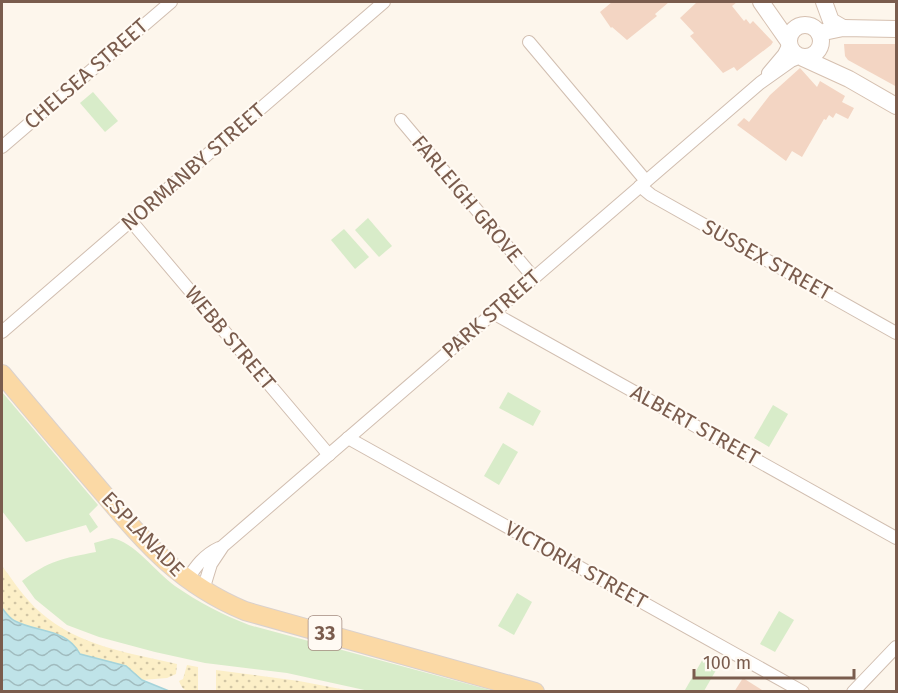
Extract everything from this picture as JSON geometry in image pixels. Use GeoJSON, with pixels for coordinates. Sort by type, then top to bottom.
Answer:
{"type":"FeatureCollection","features":[{"type":"Feature","properties":{"kind":"main road"},"geometry":{"type":"LineString","coordinates":[[760,2],[793,52],[849,79],[897,106]]}},
{"type":"Feature","properties":{"kind":"main road"},"geometry":{"type":"LineString","coordinates":[[766,2],[790,21],[814,35],[825,57],[849,79]]}},
{"type":"Feature","properties":{"kind":"main road"},"geometry":{"type":"LineString","coordinates":[[802,58],[813,56],[812,19],[822,2]]}},
{"type":"Feature","properties":{"kind":"main road"},"geometry":{"type":"LineString","coordinates":[[822,2],[831,21],[851,29]]}},
{"type":"Feature","properties":{"kind":"main road"},"geometry":{"type":"LineString","coordinates":[[789,43],[791,33],[814,35],[851,29],[897,28]]}},
{"type":"Feature","properties":{"kind":"main road","name":"ESPLANADE"},"geometry":{"type":"LineString","coordinates":[[2,374],[137,534],[166,564],[186,580],[245,611],[535,692]]}},
{"type":"Feature","properties":{"kind":"street","name":"CHELSEA STREET"},"geometry":{"type":"LineString","coordinates":[[2,147],[171,2]]}},
{"type":"Feature","properties":{"kind":"street","name":"NORMANBY STREET"},"geometry":{"type":"LineString","coordinates":[[2,332],[384,2]]}},
{"type":"Feature","properties":{"kind":"street","name":"SUSSEX STREET"},"geometry":{"type":"LineString","coordinates":[[529,42],[651,195],[897,333]]}},
{"type":"Feature","properties":{"kind":"street","name":"PARK STREET"},"geometry":{"type":"LineString","coordinates":[[760,83],[784,54],[789,43]]}},
{"type":"Feature","properties":{"kind":"street","name":"PARK STREET"},"geometry":{"type":"LineString","coordinates":[[203,590],[211,564],[223,546],[760,83],[792,61],[802,58]]}},
{"type":"Feature","properties":{"kind":"street","name":"FARLEIGH GROVE"},"geometry":{"type":"LineString","coordinates":[[401,120],[534,278]]}},
{"type":"Feature","properties":{"kind":"street","name":"WEBB STREET"},"geometry":{"type":"LineString","coordinates":[[131,221],[329,454]]}},
{"type":"Feature","properties":{"kind":"street","name":"ALBERT STREET"},"geometry":{"type":"LineString","coordinates":[[493,313],[897,538]]}},
{"type":"Feature","properties":{"kind":"street","name":"VICTORIA STREET"},"geometry":{"type":"LineString","coordinates":[[348,438],[803,692]]}},
{"type":"Feature","properties":{"kind":"street","name":"PARK STREET"},"geometry":{"type":"LineString","coordinates":[[186,580],[210,552],[223,546]]}},
{"type":"Feature","properties":{"kind":"street"},"geometry":{"type":"LineString","coordinates":[[853,692],[897,647]]}},
{"type":"Feature","properties":{"kind":"green space"},"geometry":{"type":"Polygon","coordinates":[[[93,92],[118,121],[105,132],[80,103],[93,92]]]}},
{"type":"Feature","properties":{"kind":"green space"},"geometry":{"type":"Polygon","coordinates":[[[368,218],[392,246],[379,257],[355,230],[368,218]]]}},
{"type":"Feature","properties":{"kind":"green space"},"geometry":{"type":"Polygon","coordinates":[[[344,229],[369,257],[355,269],[331,240],[344,229]]]}},
{"type":"Feature","properties":{"kind":"green space"},"geometry":{"type":"Polygon","coordinates":[[[2,392],[98,505],[89,514],[98,527],[90,533],[86,525],[26,542],[2,511],[2,392]]]}},
{"type":"Feature","properties":{"kind":"green space"},"geometry":{"type":"Polygon","coordinates":[[[508,392],[541,411],[533,426],[499,408],[508,392]]]}},
{"type":"Feature","properties":{"kind":"green space"},"geometry":{"type":"Polygon","coordinates":[[[773,405],[788,414],[769,447],[754,438],[773,405]]]}},
{"type":"Feature","properties":{"kind":"green space"},"geometry":{"type":"Polygon","coordinates":[[[503,443],[518,452],[499,485],[484,476],[503,443]]]}},
{"type":"Feature","properties":{"kind":"green space"},"geometry":{"type":"Polygon","coordinates":[[[112,538],[120,540],[136,551],[184,592],[211,608],[249,625],[494,691],[369,691],[287,673],[205,663],[155,652],[99,637],[67,625],[35,599],[22,581],[57,561],[96,552],[94,543],[112,538]]]}},
{"type":"Feature","properties":{"kind":"green space"},"geometry":{"type":"Polygon","coordinates":[[[517,593],[532,602],[514,635],[498,626],[517,593]]]}},
{"type":"Feature","properties":{"kind":"green space"},"geometry":{"type":"Polygon","coordinates":[[[779,611],[794,620],[775,652],[760,644],[779,611]]]}},
{"type":"Feature","properties":{"kind":"green space"},"geometry":{"type":"Polygon","coordinates":[[[704,657],[719,665],[704,691],[685,690],[704,657]]]}},
{"type":"Feature","properties":{"kind":"sand"},"geometry":{"type":"Polygon","coordinates":[[[2,566],[29,602],[55,624],[105,647],[177,664],[176,674],[167,678],[142,680],[126,666],[80,654],[68,640],[60,635],[13,620],[2,608],[2,566]]]}},
{"type":"Feature","properties":{"kind":"sand"},"geometry":{"type":"Polygon","coordinates":[[[187,665],[198,667],[198,691],[186,690],[179,681],[183,679],[187,665]]]}},
{"type":"Feature","properties":{"kind":"sand"},"geometry":{"type":"Polygon","coordinates":[[[216,670],[299,681],[351,691],[216,691],[216,670]]]}},
{"type":"Feature","properties":{"kind":"water"},"geometry":{"type":"Polygon","coordinates":[[[2,608],[15,621],[59,635],[74,646],[80,654],[126,666],[142,680],[169,691],[2,691],[2,608]]]}},
{"type":"Feature","properties":{"kind":"building"},"geometry":{"type":"Polygon","coordinates":[[[612,2],[669,2],[655,14],[657,16],[627,40],[611,28],[600,12],[612,2]]]}},
{"type":"Feature","properties":{"kind":"building"},"geometry":{"type":"Polygon","coordinates":[[[697,2],[737,2],[732,6],[744,21],[746,19],[750,24],[753,21],[773,42],[737,71],[734,67],[723,73],[690,36],[694,33],[680,18],[697,2]]]}},
{"type":"Feature","properties":{"kind":"building"},"geometry":{"type":"Polygon","coordinates":[[[844,44],[897,44],[897,87],[848,60],[845,56],[844,44]]]}},
{"type":"Feature","properties":{"kind":"building"},"geometry":{"type":"Polygon","coordinates":[[[800,68],[817,87],[820,81],[845,96],[842,102],[854,108],[848,119],[836,113],[833,118],[829,115],[826,120],[824,119],[802,157],[792,151],[786,161],[737,125],[744,118],[749,122],[770,95],[800,68]]]}},
{"type":"Feature","properties":{"kind":"building"},"geometry":{"type":"Polygon","coordinates":[[[743,678],[765,692],[734,692],[743,678]]]}}]}
